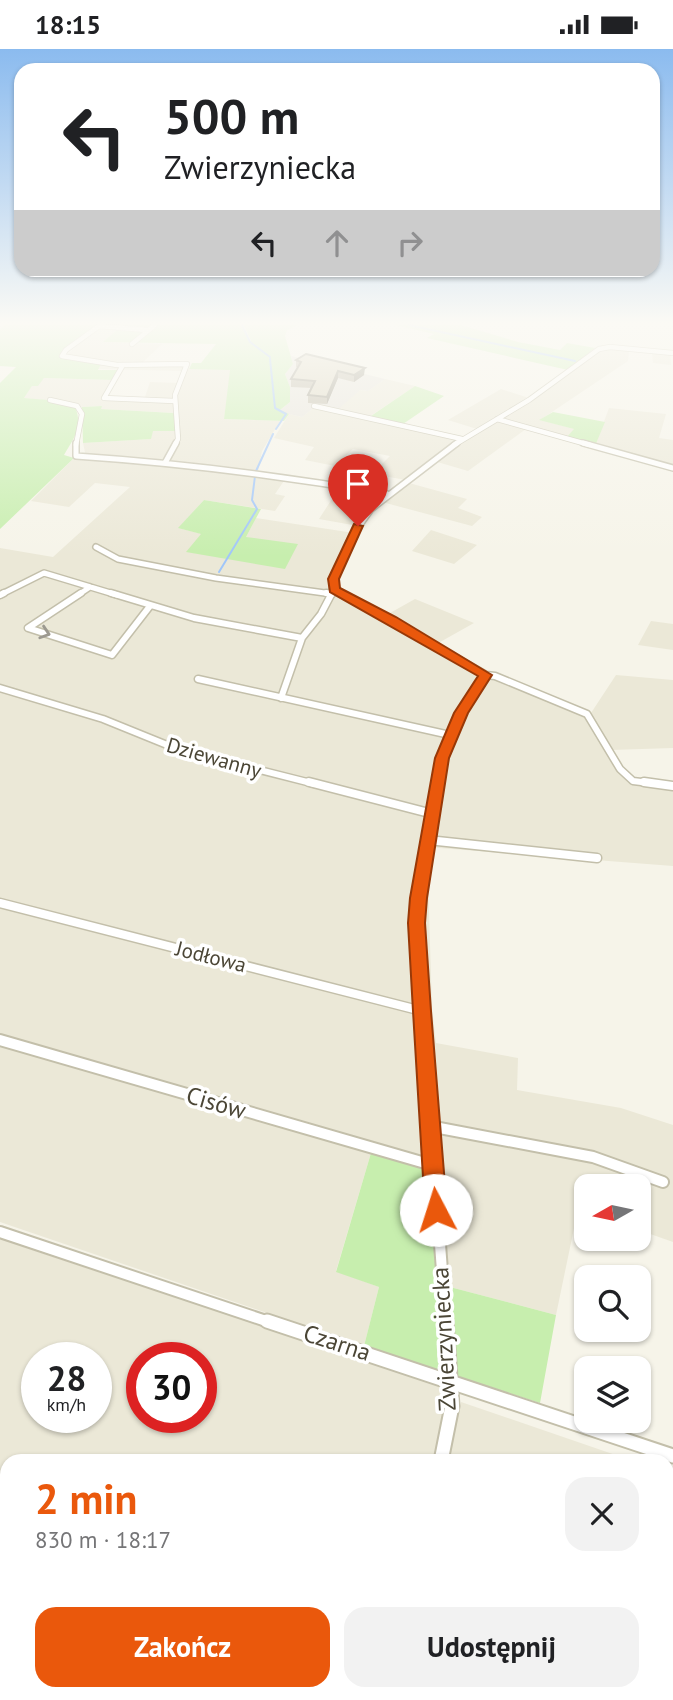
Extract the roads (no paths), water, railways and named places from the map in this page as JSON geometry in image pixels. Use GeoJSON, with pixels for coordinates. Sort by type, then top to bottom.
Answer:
{"type":"FeatureCollection","features":[{"type":"Feature","properties":{"kind":"street"},"geometry":{"type":"LineString","coordinates":[[62,402],[80,410],[80,428],[74,453],[76,456],[165,463],[315,481],[387,494]]}},
{"type":"Feature","properties":{"kind":"street"},"geometry":{"type":"LineString","coordinates":[[165,463],[178,439],[178,413],[174,402]]}},
{"type":"Feature","properties":{"kind":"street"},"geometry":{"type":"LineString","coordinates":[[281,698],[302,638],[321,614],[333,592],[334,579],[354,533],[371,509],[387,494],[462,439],[522,402]]}},
{"type":"Feature","properties":{"kind":"street"},"geometry":{"type":"LineString","coordinates":[[314,407],[462,439]]}},
{"type":"Feature","properties":{"kind":"street"},"geometry":{"type":"LineString","coordinates":[[497,419],[673,468]]}},
{"type":"Feature","properties":{"kind":"street"},"geometry":{"type":"LineString","coordinates":[[96,547],[118,559],[216,578],[333,592],[392,620],[486,675],[495,676],[587,714],[620,769],[633,781],[673,786]]}},
{"type":"Feature","properties":{"kind":"street"},"geometry":{"type":"LineString","coordinates":[[0,595],[44,573],[213,622],[302,638]]}},
{"type":"Feature","properties":{"kind":"street"},"geometry":{"type":"LineString","coordinates":[[90,587],[28,628],[112,655],[150,605]]}},
{"type":"Feature","properties":{"kind":"street","name":"Zwierzyniecka"},"geometry":{"type":"LineString","coordinates":[[442,1454],[452,1406],[451,1380],[429,1126],[417,923],[442,758],[450,735],[486,675]]}},
{"type":"Feature","properties":{"kind":"street"},"geometry":{"type":"LineString","coordinates":[[198,679],[450,735]]}},
{"type":"Feature","properties":{"kind":"street","name":"Dziewanny"},"geometry":{"type":"LineString","coordinates":[[0,688],[103,719],[177,749],[433,814]]}},
{"type":"Feature","properties":{"kind":"street"},"geometry":{"type":"LineString","coordinates":[[428,840],[597,858]]}},
{"type":"Feature","properties":{"kind":"street","name":"Jodłowa"},"geometry":{"type":"LineString","coordinates":[[0,903],[422,1011]]}},
{"type":"Feature","properties":{"kind":"street","name":"Cisów"},"geometry":{"type":"LineString","coordinates":[[0,1040],[432,1165]]}},
{"type":"Feature","properties":{"kind":"street"},"geometry":{"type":"LineString","coordinates":[[429,1126],[593,1157],[663,1182]]}},
{"type":"Feature","properties":{"kind":"street","name":"Czarna"},"geometry":{"type":"LineString","coordinates":[[0,1232],[667,1454]]}},
{"type":"Feature","properties":{"kind":"waterway"},"geometry":{"type":"LineString","coordinates":[[274,402],[275,408],[286,414],[276,429]]}},
{"type":"Feature","properties":{"kind":"waterway"},"geometry":{"type":"LineString","coordinates":[[256,471],[273,434]]}},
{"type":"Feature","properties":{"kind":"waterway"},"geometry":{"type":"LineString","coordinates":[[219,572],[257,509],[252,500],[255,476]]}}]}
